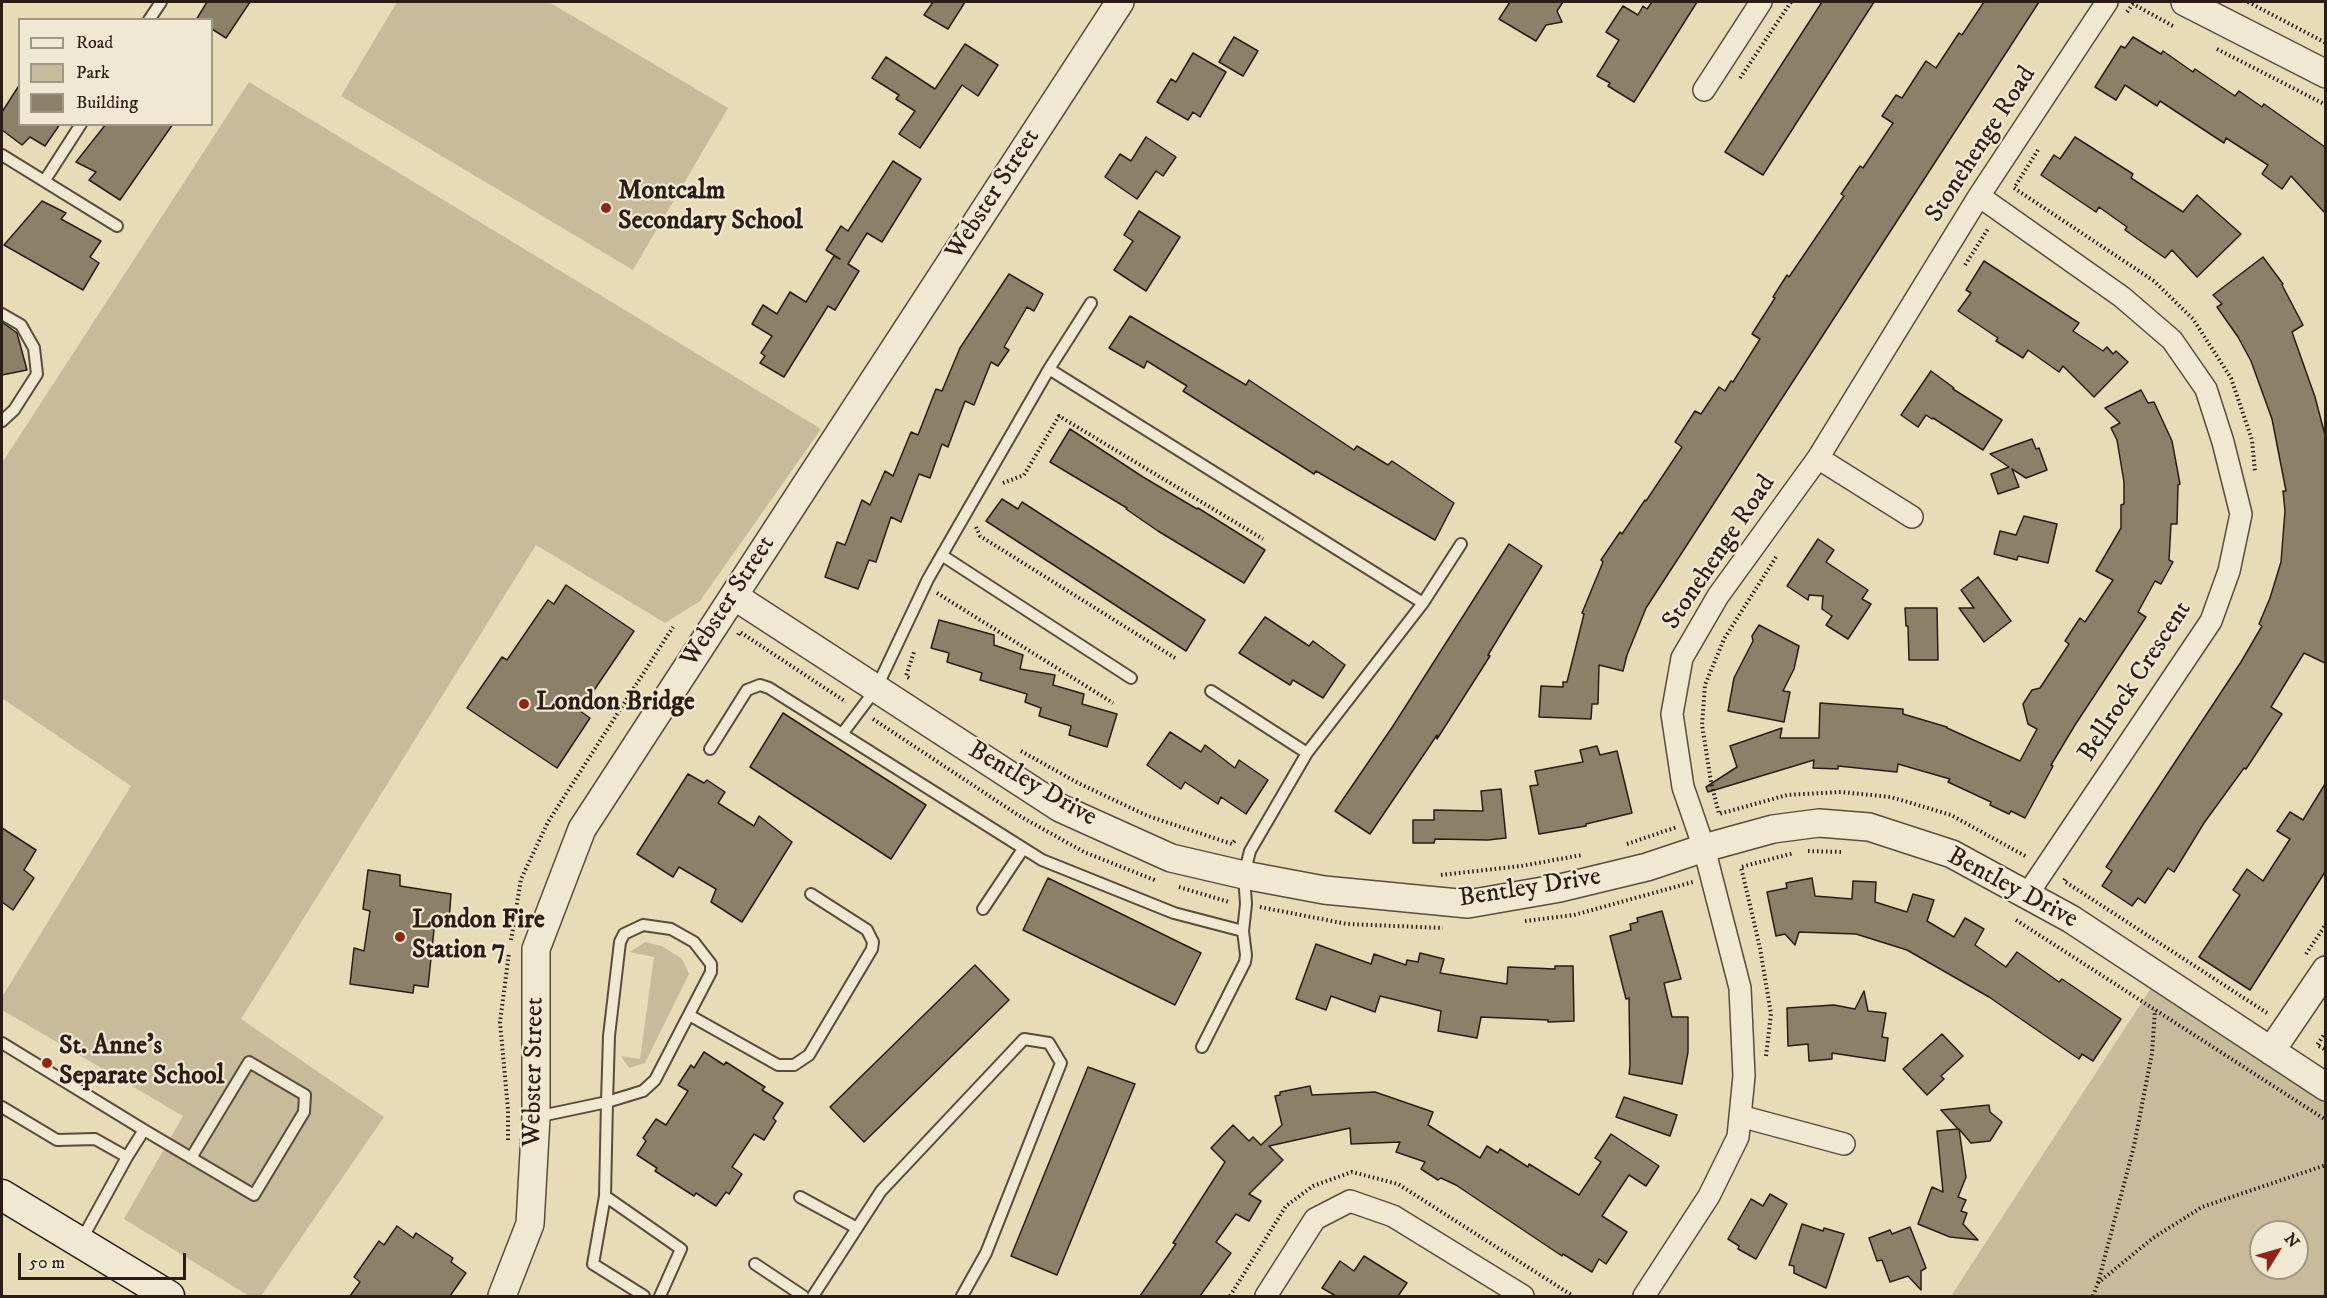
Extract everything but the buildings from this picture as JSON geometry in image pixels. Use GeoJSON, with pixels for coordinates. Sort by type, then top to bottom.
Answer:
{"type":"FeatureCollection","features":[{"type":"Feature","properties":{"kind":"main road"},"geometry":{"type":"LineString","coordinates":[[2,1195],[169,1296]]}},
{"type":"Feature","properties":{"kind":"street","name":"Webster Street"},"geometry":{"type":"LineString","coordinates":[[502,1296],[530,1224],[536,1117],[536,949],[582,829],[1120,2]]}},
{"type":"Feature","properties":{"kind":"street"},"geometry":{"type":"LineString","coordinates":[[1704,90],[1761,2]]}},
{"type":"Feature","properties":{"kind":"street","name":"Stonehenge Road"},"geometry":{"type":"LineString","coordinates":[[1644,1296],[1709,1196],[1738,1137],[1744,1077],[1740,988],[1704,848],[1683,787],[1672,714],[1682,658],[1718,596],[1818,458],[1979,196],[2107,2]]}},
{"type":"Feature","properties":{"kind":"street"},"geometry":{"type":"LineString","coordinates":[[2185,2],[2325,74]]}},
{"type":"Feature","properties":{"kind":"street","name":"Bellrock Crescent"},"geometry":{"type":"LineString","coordinates":[[1979,196],[2122,297],[2172,340],[2206,389],[2223,442],[2241,514],[2229,571],[2211,621],[2019,905]]}},
{"type":"Feature","properties":{"kind":"street"},"geometry":{"type":"LineString","coordinates":[[1818,458],[1912,517]]}},
{"type":"Feature","properties":{"kind":"street","name":"Bentley Drive"},"geometry":{"type":"LineString","coordinates":[[734,596],[1060,808],[1171,858],[1247,863],[1324,890],[1468,904],[1560,888],[1647,867],[1773,829],[1819,823],[1869,827],[1952,854],[2019,905],[2071,919],[2325,1087]]}},
{"type":"Feature","properties":{"kind":"street"},"geometry":{"type":"LineString","coordinates":[[2271,1051],[2325,970]]}},
{"type":"Feature","properties":{"kind":"street"},"geometry":{"type":"LineString","coordinates":[[1740,1116],[1844,1144]]}},
{"type":"Feature","properties":{"kind":"street"},"geometry":{"type":"LineString","coordinates":[[1266,1296],[1314,1220],[1350,1201],[1393,1216],[1523,1296]]}},
{"type":"Feature","properties":{"kind":"lane"},"geometry":{"type":"LineString","coordinates":[[150,18],[156,3]]}},
{"type":"Feature","properties":{"kind":"lane"},"geometry":{"type":"LineString","coordinates":[[45,180],[80,126]]}},
{"type":"Feature","properties":{"kind":"lane"},"geometry":{"type":"LineString","coordinates":[[2,155],[117,226]]}},
{"type":"Feature","properties":{"kind":"lane"},"geometry":{"type":"LineString","coordinates":[[842,734],[876,689],[928,579],[1049,369],[1091,303]]}},
{"type":"Feature","properties":{"kind":"lane"},"geometry":{"type":"LineString","coordinates":[[2,314],[21,325],[34,348],[37,374],[14,410],[2,421]]}},
{"type":"Feature","properties":{"kind":"lane"},"geometry":{"type":"LineString","coordinates":[[1049,369],[1423,603]]}},
{"type":"Feature","properties":{"kind":"lane"},"geometry":{"type":"LineString","coordinates":[[1202,1047],[1245,962],[1243,930],[1247,863],[1307,753],[1423,603],[1461,544]]}},
{"type":"Feature","properties":{"kind":"lane"},"geometry":{"type":"LineString","coordinates":[[943,556],[1131,678]]}},
{"type":"Feature","properties":{"kind":"lane"},"geometry":{"type":"LineString","coordinates":[[710,749],[747,690],[760,685],[769,688],[1042,860],[1174,913],[1243,930]]}},
{"type":"Feature","properties":{"kind":"lane"},"geometry":{"type":"LineString","coordinates":[[1211,691],[1307,753]]}},
{"type":"Feature","properties":{"kind":"lane"},"geometry":{"type":"LineString","coordinates":[[983,909],[1023,849]]}},
{"type":"Feature","properties":{"kind":"lane"},"geometry":{"type":"LineString","coordinates":[[689,1015],[778,1065],[794,1065],[809,1055],[872,949],[873,942],[867,930],[811,894]]}},
{"type":"Feature","properties":{"kind":"lane"},"geometry":{"type":"LineString","coordinates":[[536,1117],[607,1102],[643,1090],[655,1080],[711,972],[711,964],[701,950],[684,935],[659,926],[643,925],[624,934],[620,942],[609,1036],[607,1102],[604,1196],[593,1264],[644,1296]]}},
{"type":"Feature","properties":{"kind":"lane"},"geometry":{"type":"LineString","coordinates":[[813,1296],[881,1191],[1024,1039],[1049,1042],[1061,1063],[986,1252],[962,1296]]}},
{"type":"Feature","properties":{"kind":"lane"},"geometry":{"type":"LineString","coordinates":[[2,1043],[144,1130],[191,1158],[254,1195],[304,1112],[305,1095],[249,1062],[191,1158]]}},
{"type":"Feature","properties":{"kind":"lane"},"geometry":{"type":"LineString","coordinates":[[2,1107],[57,1140],[95,1139],[127,1157]]}},
{"type":"Feature","properties":{"kind":"lane"},"geometry":{"type":"LineString","coordinates":[[80,1242],[144,1130]]}},
{"type":"Feature","properties":{"kind":"lane"},"geometry":{"type":"LineString","coordinates":[[604,1196],[681,1249],[660,1296]]}},
{"type":"Feature","properties":{"kind":"lane"},"geometry":{"type":"LineString","coordinates":[[800,1197],[857,1228]]}},
{"type":"Feature","properties":{"kind":"lane"},"geometry":{"type":"LineString","coordinates":[[755,1264],[803,1296]]}},
{"type":"Feature","properties":{"kind":"path"},"geometry":{"type":"LineString","coordinates":[[1740,78],[1791,2]]}},
{"type":"Feature","properties":{"kind":"path"},"geometry":{"type":"LineString","coordinates":[[2248,2],[2325,43]]}},
{"type":"Feature","properties":{"kind":"path"},"geometry":{"type":"LineString","coordinates":[[2126,14],[2133,4],[2183,31]]}},
{"type":"Feature","properties":{"kind":"path"},"geometry":{"type":"LineString","coordinates":[[2214,47],[2325,105]]}},
{"type":"Feature","properties":{"kind":"path"},"geometry":{"type":"LineString","coordinates":[[2013,188],[2039,149]]}},
{"type":"Feature","properties":{"kind":"path"},"geometry":{"type":"LineString","coordinates":[[994,486],[1024,475],[1059,416],[1263,539]]}},
{"type":"Feature","properties":{"kind":"path"},"geometry":{"type":"LineString","coordinates":[[975,523],[980,536],[1175,658]]}},
{"type":"Feature","properties":{"kind":"path"},"geometry":{"type":"LineString","coordinates":[[1781,548],[1724,639],[1705,685],[1702,725],[1711,782],[1719,814],[1786,795],[1841,792],[1891,797],[1951,815],[2032,860]]}},
{"type":"Feature","properties":{"kind":"path"},"geometry":{"type":"LineString","coordinates":[[930,602],[934,591],[1113,704]]}},
{"type":"Feature","properties":{"kind":"path"},"geometry":{"type":"LineString","coordinates":[[508,1110],[500,1022],[521,879],[548,822],[673,627]]}},
{"type":"Feature","properties":{"kind":"path"},"geometry":{"type":"LineString","coordinates":[[916,644],[906,676],[916,682]]}},
{"type":"Feature","properties":{"kind":"path"},"geometry":{"type":"LineString","coordinates":[[1012,745],[1078,783],[1148,816],[1232,844],[1247,863]]}},
{"type":"Feature","properties":{"kind":"path"},"geometry":{"type":"LineString","coordinates":[[1621,846],[1694,821]]}},
{"type":"Feature","properties":{"kind":"path"},"geometry":{"type":"LineString","coordinates":[[1232,844],[1238,835]]}},
{"type":"Feature","properties":{"kind":"path"},"geometry":{"type":"LineString","coordinates":[[1766,1062],[1771,1014],[1760,948],[1741,867],[1801,851],[1844,852]]}},
{"type":"Feature","properties":{"kind":"path"},"geometry":{"type":"LineString","coordinates":[[1438,875],[1521,866],[1588,854]]}},
{"type":"Feature","properties":{"kind":"path"},"geometry":{"type":"LineString","coordinates":[[2019,905],[2156,1010],[2325,1120]]}},
{"type":"Feature","properties":{"kind":"path"},"geometry":{"type":"LineString","coordinates":[[2092,1296],[2098,1283],[2134,1146],[2152,1053],[2156,1010]]}},
{"type":"Feature","properties":{"kind":"path"},"geometry":{"type":"LineString","coordinates":[[2325,1032],[2317,1045],[2325,1050]]}},
{"type":"Feature","properties":{"kind":"path"},"geometry":{"type":"LineString","coordinates":[[2098,1283],[2153,1238],[2202,1208],[2325,1164]]}},
{"type":"Feature","properties":{"kind":"green space"},"geometry":{"type":"Polygon","coordinates":[[[397,2],[549,2],[728,108],[633,270],[341,96],[397,2]]]}},
{"type":"Feature","properties":{"kind":"green space"},"geometry":{"type":"Polygon","coordinates":[[[249,82],[821,429],[700,601],[665,623],[536,545],[241,1019],[384,1117],[261,1296],[249,1296],[124,1219],[183,1116],[2,1010],[2,997],[131,786],[2,698],[2,463],[249,82]]]}},
{"type":"Feature","properties":{"kind":"green space"},"geometry":{"type":"Polygon","coordinates":[[[645,942],[662,946],[682,959],[689,974],[645,1063],[629,1068],[621,1056],[640,1059],[654,957],[630,952],[645,942]]]}},
{"type":"Feature","properties":{"kind":"green space"},"geometry":{"type":"Polygon","coordinates":[[[2151,988],[2325,1103],[2325,1296],[1951,1296],[2151,988]]]}},
{"type":"Feature","properties":{"kind":"place","name":"Montcalm Secondary School"},"geometry":{"type":"Point","coordinates":[606,208]}},
{"type":"Feature","properties":{"kind":"place","name":"London Bridge"},"geometry":{"type":"Point","coordinates":[524,704]}},
{"type":"Feature","properties":{"kind":"place","name":"London Fire Station 7"},"geometry":{"type":"Point","coordinates":[400,937]}},
{"type":"Feature","properties":{"kind":"place","name":"St. Anne's Separate School"},"geometry":{"type":"Point","coordinates":[47,1063]}}]}
